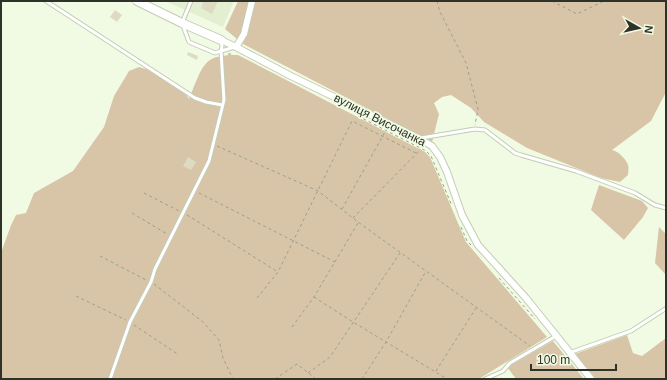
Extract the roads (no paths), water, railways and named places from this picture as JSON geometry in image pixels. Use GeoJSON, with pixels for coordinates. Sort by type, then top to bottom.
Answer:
{"type":"FeatureCollection","features":[{"type":"Feature","properties":{"kind":"street","name":"вулиця Височанка"},"geometry":{"type":"LineString","coordinates":[[137,1],[236,47],[432,146],[440,157],[447,172],[462,215],[478,245],[526,298],[591,379]]}},
{"type":"Feature","properties":{"kind":"street"},"geometry":{"type":"LineString","coordinates":[[236,47],[244,34],[252,1]]}},
{"type":"Feature","properties":{"kind":"lane"},"geometry":{"type":"LineString","coordinates":[[46,1],[195,98],[222,105]]}},
{"type":"Feature","properties":{"kind":"lane"},"geometry":{"type":"LineString","coordinates":[[191,1],[182,23],[189,42],[215,53],[221,53],[236,47]]}},
{"type":"Feature","properties":{"kind":"lane"},"geometry":{"type":"LineString","coordinates":[[110,379],[130,322],[151,282],[155,269],[209,161],[224,100],[221,40]]}},
{"type":"Feature","properties":{"kind":"lane"},"geometry":{"type":"LineString","coordinates":[[420,139],[475,129],[485,130],[521,156],[576,171],[635,194],[655,205],[666,208]]}},
{"type":"Feature","properties":{"kind":"lane"},"geometry":{"type":"LineString","coordinates":[[569,353],[631,331],[666,309]]}},
{"type":"Feature","properties":{"kind":"lane"},"geometry":{"type":"LineString","coordinates":[[484,379],[503,371],[510,363],[556,336]]}}]}
